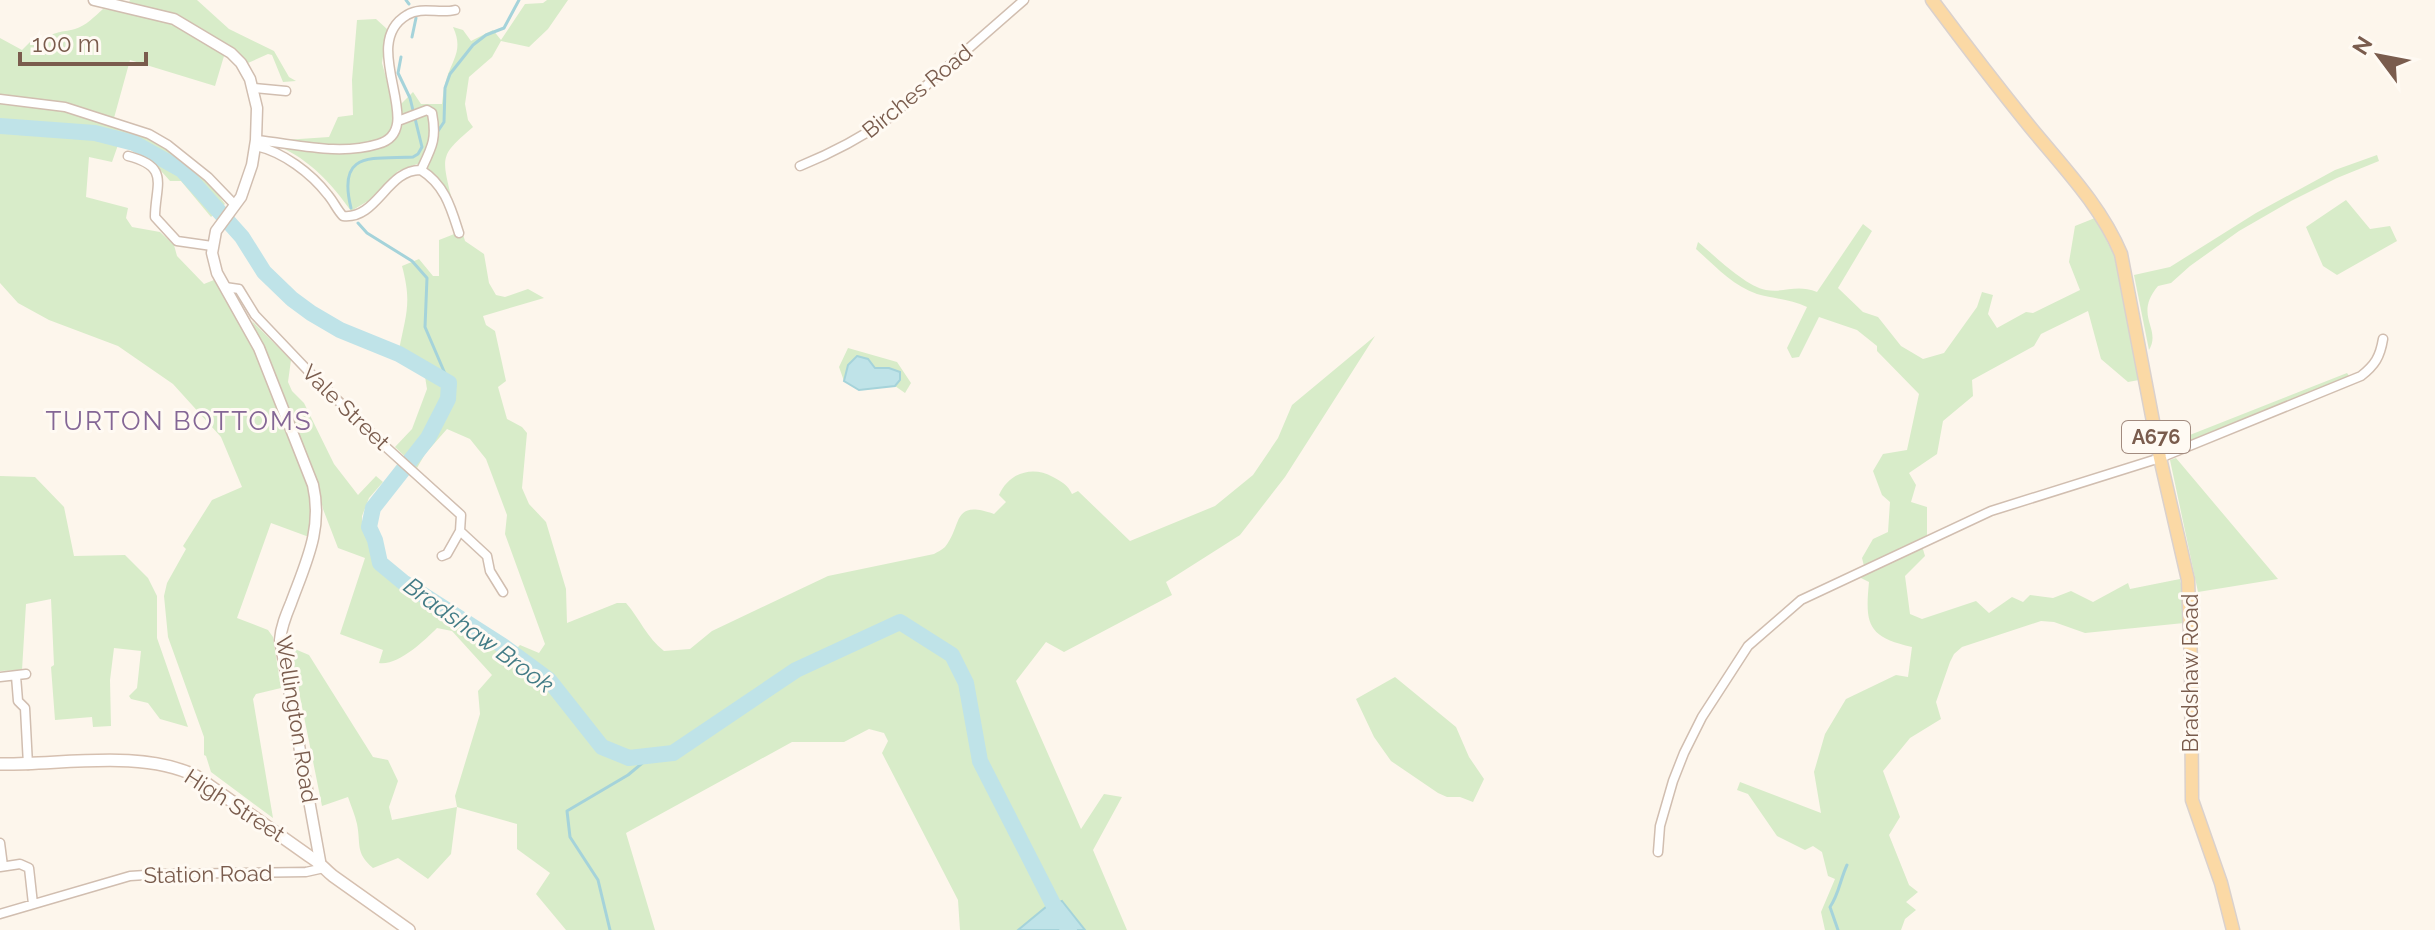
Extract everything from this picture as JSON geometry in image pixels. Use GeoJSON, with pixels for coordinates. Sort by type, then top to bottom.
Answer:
{"type":"FeatureCollection","features":[{"type":"Feature","properties":{"kind":"main road","name":"Bradshaw Road"},"geometry":{"type":"LineString","coordinates":[[1932,0],[2092,202],[2115,239],[2125,270],[2160,458],[2190,596],[2192,800],[2221,883],[2233,930]]}},
{"type":"Feature","properties":{"kind":"main road","name":"High Street"},"geometry":{"type":"LineString","coordinates":[[0,764],[135,760],[180,768],[322,864],[409,930]]}},
{"type":"Feature","properties":{"kind":"street"},"geometry":{"type":"LineString","coordinates":[[94,0],[181,22],[235,56],[254,88],[256,143],[248,181],[219,227],[212,246],[175,240],[154,215],[160,183],[155,171],[145,162],[128,156]]}},
{"type":"Feature","properties":{"kind":"street","name":"Birches Road"},"geometry":{"type":"LineString","coordinates":[[800,166],[830,154],[889,118],[1024,0]]}},
{"type":"Feature","properties":{"kind":"street"},"geometry":{"type":"LineString","coordinates":[[256,143],[325,149],[378,145],[389,140],[398,121],[387,63],[391,36],[410,13],[455,10]]}},
{"type":"Feature","properties":{"kind":"street"},"geometry":{"type":"LineString","coordinates":[[254,88],[286,91]]}},
{"type":"Feature","properties":{"kind":"street"},"geometry":{"type":"LineString","coordinates":[[0,99],[65,107],[149,134],[208,177],[232,209]]}},
{"type":"Feature","properties":{"kind":"street"},"geometry":{"type":"LineString","coordinates":[[398,121],[429,110],[435,134],[421,170]]}},
{"type":"Feature","properties":{"kind":"street"},"geometry":{"type":"LineString","coordinates":[[256,143],[304,171],[328,195],[343,216],[356,216],[406,173],[421,170]]}},
{"type":"Feature","properties":{"kind":"street"},"geometry":{"type":"LineString","coordinates":[[421,170],[443,190],[459,233]]}},
{"type":"Feature","properties":{"kind":"street","name":"Wellington Road"},"geometry":{"type":"LineString","coordinates":[[212,246],[217,273],[259,348],[317,501],[312,547],[280,640],[322,864]]}},
{"type":"Feature","properties":{"kind":"street","name":"Vale Street"},"geometry":{"type":"LineString","coordinates":[[225,287],[239,289],[255,315],[315,378],[461,515],[460,531]]}},
{"type":"Feature","properties":{"kind":"street"},"geometry":{"type":"LineString","coordinates":[[1658,852],[1660,826],[1673,781],[1702,717],[1748,646],[1801,600],[1991,511],[2160,458],[2361,376],[2373,367],[2381,355],[2383,339]]}},
{"type":"Feature","properties":{"kind":"street"},"geometry":{"type":"LineString","coordinates":[[442,556],[447,554],[460,531],[487,556],[490,571],[503,592]]}},
{"type":"Feature","properties":{"kind":"street"},"geometry":{"type":"LineString","coordinates":[[0,677],[21,675],[18,701],[25,708],[28,765]]}},
{"type":"Feature","properties":{"kind":"street"},"geometry":{"type":"LineString","coordinates":[[0,843],[2,866],[23,864],[29,868],[33,904]]}},
{"type":"Feature","properties":{"kind":"street","name":"Station Road"},"geometry":{"type":"LineString","coordinates":[[0,914],[130,876],[306,872],[322,864]]}},
{"type":"Feature","properties":{"kind":"green space"},"geometry":{"type":"Polygon","coordinates":[[[130,0],[197,0],[229,29],[274,51],[289,77],[296,81],[283,82],[272,55],[248,63],[227,46],[215,86],[130,60],[114,118],[0,94],[0,38],[22,50],[36,36],[42,40],[79,28],[103,9],[125,12],[130,0]]]}},
{"type":"Feature","properties":{"kind":"green space"},"geometry":{"type":"Polygon","coordinates":[[[568,0],[548,29],[529,47],[501,41],[492,57],[469,77],[465,104],[468,120],[473,127],[449,150],[446,157],[451,196],[435,176],[417,164],[398,171],[368,201],[351,211],[319,173],[278,146],[285,140],[329,137],[338,117],[353,115],[352,80],[357,20],[376,19],[387,29],[382,63],[395,110],[413,92],[421,104],[442,104],[457,47],[453,27],[463,30],[471,41],[493,30],[501,40],[525,4],[568,0]]]}},
{"type":"Feature","properties":{"kind":"green space"},"geometry":{"type":"Polygon","coordinates":[[[0,103],[73,113],[150,138],[166,147],[210,184],[225,204],[211,217],[181,181],[170,181],[147,158],[118,145],[112,162],[89,157],[86,197],[128,208],[126,218],[132,227],[160,232],[174,245],[177,256],[204,284],[214,280],[253,343],[308,485],[312,509],[309,537],[271,523],[237,618],[268,630],[273,637],[281,688],[256,694],[253,699],[273,818],[211,772],[204,755],[204,737],[168,637],[164,596],[167,583],[186,549],[183,546],[212,500],[242,487],[221,437],[173,384],[118,346],[49,320],[18,303],[0,283],[0,103]]]}},
{"type":"Feature","properties":{"kind":"green space"},"geometry":{"type":"Polygon","coordinates":[[[2377,155],[2379,161],[2291,201],[2239,231],[2171,283],[2158,286],[2148,306],[2152,335],[2149,350],[2134,275],[2170,267],[2256,213],[2335,170],[2377,155]]]}},
{"type":"Feature","properties":{"kind":"green space"},"geometry":{"type":"Polygon","coordinates":[[[2346,200],[2370,229],[2390,226],[2397,241],[2337,275],[2323,266],[2306,227],[2346,200]]]}},
{"type":"Feature","properties":{"kind":"green space"},"geometry":{"type":"Polygon","coordinates":[[[2095,218],[2114,255],[2139,380],[2128,382],[2101,359],[2088,311],[2041,334],[2034,346],[1972,380],[1973,396],[1943,421],[1937,454],[1909,473],[1916,485],[1911,502],[1927,507],[1927,536],[1864,566],[1862,558],[1873,539],[1888,532],[1890,502],[1882,495],[1873,471],[1883,454],[1907,450],[1919,394],[1877,351],[1877,346],[1857,330],[1819,317],[1799,357],[1792,358],[1787,348],[1807,307],[1757,294],[1740,286],[1696,249],[1698,242],[1730,270],[1758,287],[1773,291],[1803,289],[1817,292],[1863,224],[1872,231],[1838,288],[1863,312],[1878,317],[1901,346],[1923,359],[1944,353],[1977,307],[1982,292],[1993,295],[1988,314],[1997,328],[2026,312],[2033,313],[2080,290],[2069,262],[2075,226],[2095,218]]]}},
{"type":"Feature","properties":{"kind":"green space"},"geometry":{"type":"Polygon","coordinates":[[[462,231],[465,241],[484,254],[489,283],[496,295],[505,297],[528,289],[544,298],[483,316],[486,325],[495,331],[506,381],[498,387],[507,419],[527,433],[522,488],[529,504],[546,522],[566,589],[567,623],[617,603],[626,603],[664,651],[690,649],[712,631],[828,576],[934,554],[951,539],[964,512],[980,510],[994,514],[1006,502],[999,495],[1003,487],[1022,473],[1045,473],[1064,484],[1072,494],[1078,491],[1130,541],[1215,506],[1253,475],[1278,438],[1292,405],[1375,336],[1285,477],[1240,535],[1166,582],[1172,595],[1064,652],[1046,642],[1016,681],[1081,829],[1104,794],[1122,797],[1093,850],[1127,930],[1085,930],[1062,901],[1046,907],[1018,930],[960,930],[958,900],[882,753],[888,741],[884,733],[869,729],[844,742],[792,742],[626,833],[655,930],[566,930],[536,894],[550,873],[517,849],[517,824],[457,807],[455,796],[480,714],[478,691],[492,675],[452,631],[437,628],[410,652],[386,663],[379,663],[383,650],[340,634],[365,558],[338,548],[323,509],[317,481],[252,321],[291,360],[288,382],[292,391],[304,403],[334,464],[358,495],[376,476],[383,482],[369,498],[362,516],[362,528],[371,544],[376,565],[405,589],[509,656],[520,645],[539,653],[545,644],[505,534],[507,515],[486,459],[470,439],[447,429],[417,468],[395,447],[412,429],[427,389],[423,364],[399,350],[407,299],[402,266],[419,259],[433,276],[439,276],[439,240],[462,231]]]}},
{"type":"Feature","properties":{"kind":"green space"},"geometry":{"type":"Polygon","coordinates":[[[848,348],[897,362],[911,383],[905,393],[895,386],[900,380],[889,368],[875,368],[868,359],[857,356],[848,366],[844,381],[839,367],[848,348]]]}},
{"type":"Feature","properties":{"kind":"green space"},"geometry":{"type":"Polygon","coordinates":[[[2347,373],[2350,377],[2168,451],[2167,444],[2347,373]]]}},
{"type":"Feature","properties":{"kind":"green space"},"geometry":{"type":"Polygon","coordinates":[[[2176,458],[2278,579],[2198,592],[2170,460],[2176,458]]]}},
{"type":"Feature","properties":{"kind":"green space"},"geometry":{"type":"Polygon","coordinates":[[[0,476],[35,477],[64,507],[74,556],[125,555],[148,578],[157,596],[157,638],[188,727],[160,719],[148,703],[131,699],[129,696],[137,688],[141,651],[114,648],[110,680],[111,726],[93,727],[92,717],[55,720],[51,599],[26,604],[22,670],[0,671],[0,476]]]}},
{"type":"Feature","properties":{"kind":"green space"},"geometry":{"type":"Polygon","coordinates":[[[1922,546],[1925,556],[1905,576],[1910,614],[1922,619],[1976,601],[1989,613],[2012,597],[2023,602],[2030,595],[2053,598],[2071,591],[2093,602],[2128,583],[2130,589],[2180,579],[2184,623],[2085,633],[2054,622],[2041,621],[1962,647],[1950,662],[1936,702],[1941,719],[1910,738],[1883,771],[1900,817],[1889,835],[1909,885],[1918,892],[1906,902],[1916,910],[1905,919],[1901,930],[1825,930],[1821,912],[1835,879],[1828,876],[1822,852],[1813,846],[1805,850],[1777,836],[1748,794],[1737,790],[1740,782],[1821,813],[1814,772],[1825,734],[1846,699],[1896,675],[1908,677],[1912,647],[1886,639],[1872,626],[1868,608],[1869,582],[1857,576],[1922,546]]]}},
{"type":"Feature","properties":{"kind":"green space"},"geometry":{"type":"Polygon","coordinates":[[[290,647],[309,655],[373,757],[388,760],[398,781],[389,807],[392,820],[457,807],[451,854],[428,879],[398,858],[373,868],[367,863],[361,853],[357,824],[348,797],[322,806],[290,647]]]}},
{"type":"Feature","properties":{"kind":"green space"},"geometry":{"type":"Polygon","coordinates":[[[1395,677],[1456,727],[1469,757],[1484,779],[1473,802],[1438,793],[1391,761],[1374,737],[1356,699],[1395,677]]]}},
{"type":"Feature","properties":{"kind":"water"},"geometry":{"type":"Polygon","coordinates":[[[857,356],[868,359],[875,368],[900,372],[900,380],[895,386],[859,390],[844,381],[848,365],[857,356]]]}},
{"type":"Feature","properties":{"kind":"water"},"geometry":{"type":"Polygon","coordinates":[[[1062,901],[1085,930],[1018,930],[1046,907],[1062,901]]]}},
{"type":"Feature","properties":{"kind":"waterway"},"geometry":{"type":"LineString","coordinates":[[406,0],[409,4]]}},
{"type":"Feature","properties":{"kind":"waterway"},"geometry":{"type":"LineString","coordinates":[[436,134],[444,122],[445,88],[450,74],[473,45],[486,35],[504,28],[519,0]]}},
{"type":"Feature","properties":{"kind":"waterway"},"geometry":{"type":"LineString","coordinates":[[412,37],[416,18]]}},
{"type":"Feature","properties":{"kind":"waterway"},"geometry":{"type":"LineString","coordinates":[[351,208],[348,190],[353,167],[371,159],[413,157],[422,147],[410,98],[398,73],[401,57]]}},
{"type":"Feature","properties":{"kind":"waterway","name":"Bradshaw Brook"},"geometry":{"type":"LineString","coordinates":[[0,126],[95,133],[134,143],[182,170],[242,237],[264,272],[292,299],[340,330],[399,354],[449,383],[448,399],[428,438],[373,508],[369,527],[380,563],[403,582],[503,646],[549,680],[602,747],[629,758],[673,753],[796,670],[900,622],[952,655],[966,683],[980,761],[1069,930]]}},
{"type":"Feature","properties":{"kind":"waterway"},"geometry":{"type":"LineString","coordinates":[[358,223],[367,233],[412,261],[427,278],[425,327],[449,383]]}},
{"type":"Feature","properties":{"kind":"waterway"},"geometry":{"type":"LineString","coordinates":[[610,930],[598,880],[570,837],[567,811],[628,775],[652,755]]}},
{"type":"Feature","properties":{"kind":"waterway"},"geometry":{"type":"LineString","coordinates":[[1838,930],[1830,907],[1847,865]]}},
{"type":"Feature","properties":{"kind":"district","name":"TURTON BOTTOMS"},"geometry":{"type":"Point","coordinates":[179,421]}}]}
